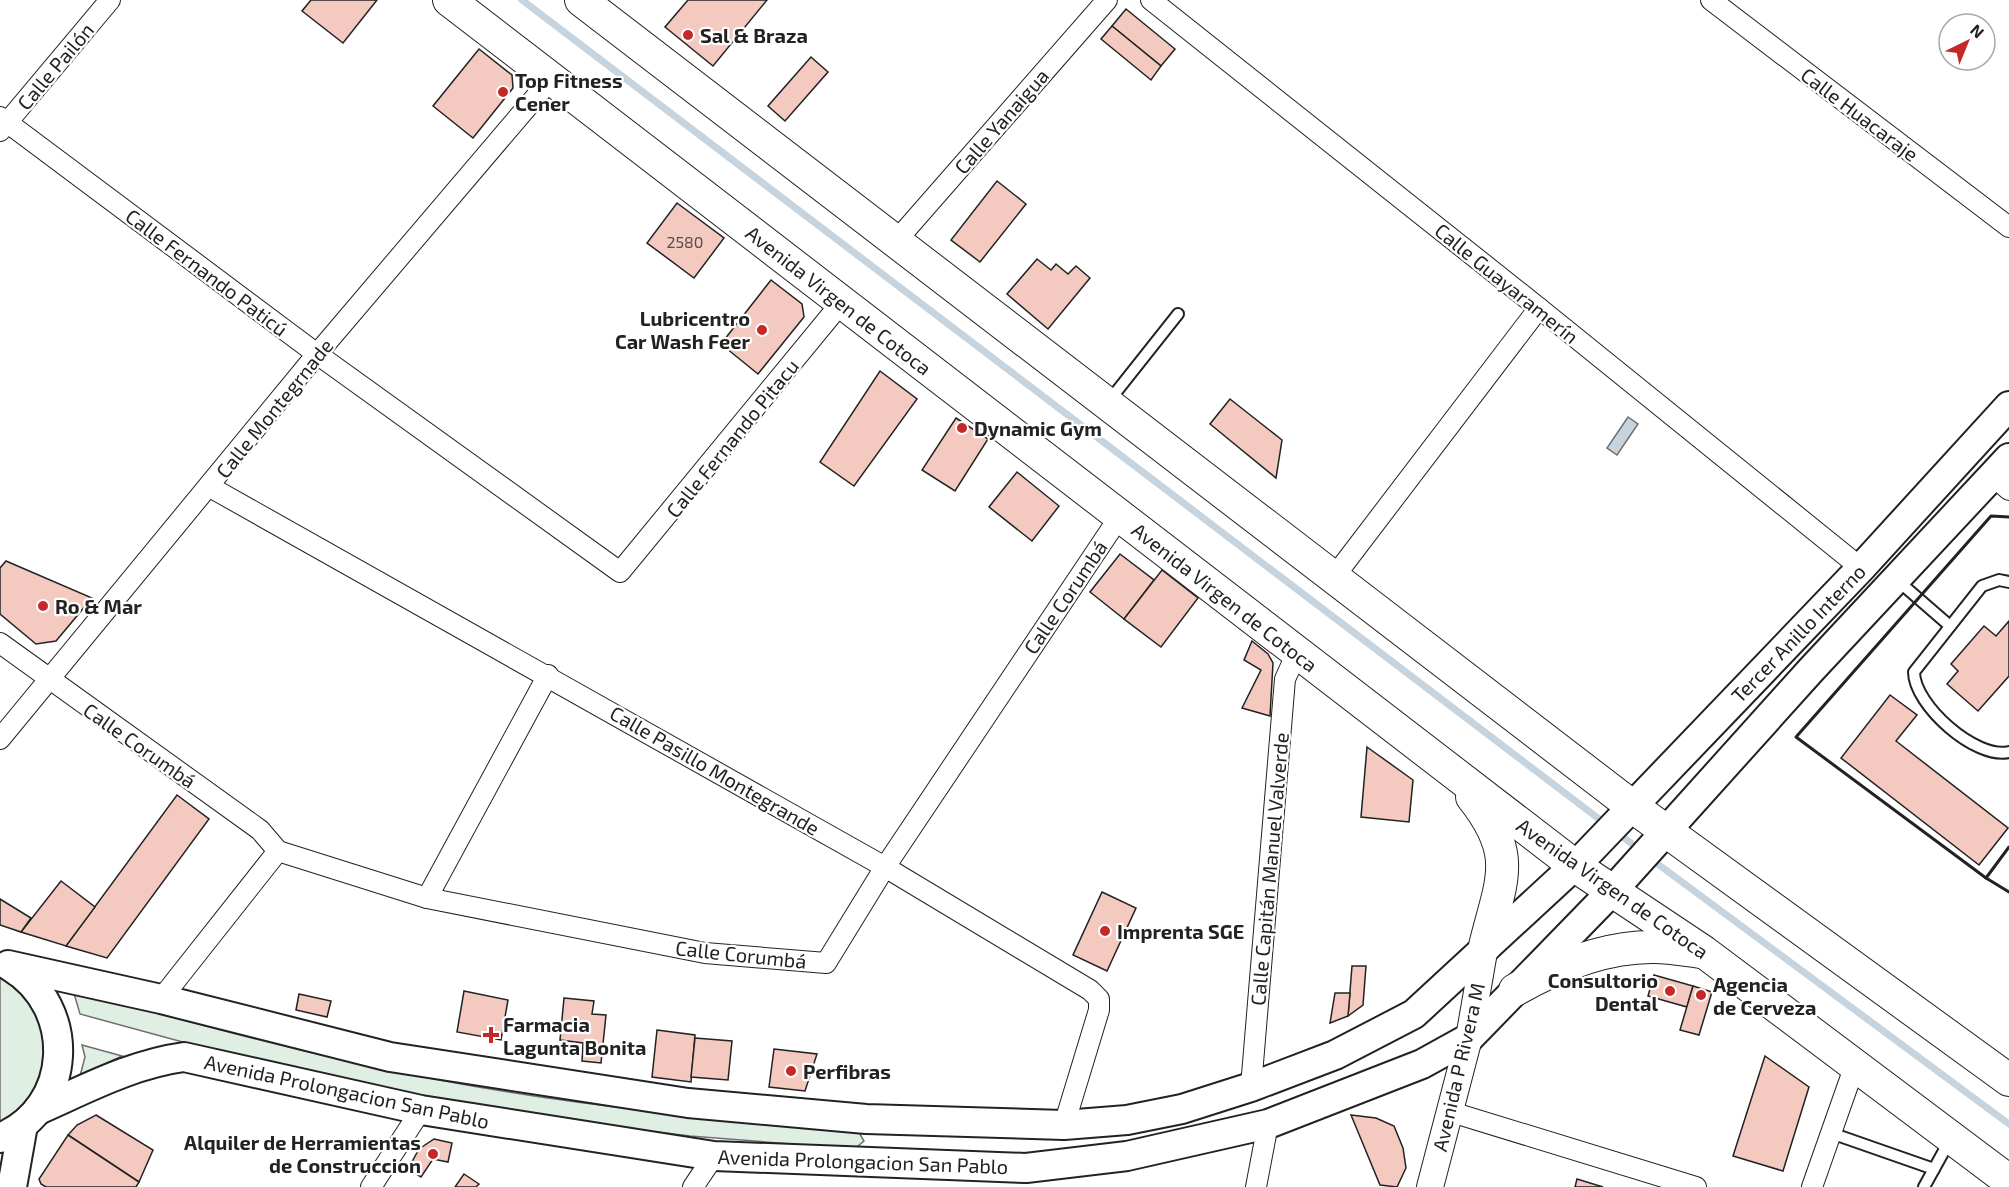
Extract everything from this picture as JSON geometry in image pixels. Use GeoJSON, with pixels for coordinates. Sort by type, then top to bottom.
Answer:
{"type":"FeatureCollection","features":[{"type":"Feature","properties":{"kind":"main road","name":"Avenida Virgen de Cotoca"},"geometry":{"type":"LineString","coordinates":[[449,0],[1451,771],[1616,886],[2009,1181]]}},
{"type":"Feature","properties":{"kind":"main road"},"geometry":{"type":"LineString","coordinates":[[598,5],[896,241],[1334,577],[1630,810],[2009,1080]]}},
{"type":"Feature","properties":{"kind":"main road","name":"Tercer Anillo Interno"},"geometry":{"type":"LineString","coordinates":[[1580,861],[1861,568],[2009,406]]}},
{"type":"Feature","properties":{"kind":"main road"},"geometry":{"type":"LineString","coordinates":[[2004,475],[1987,468],[1987,461],[2009,432]]}},
{"type":"Feature","properties":{"kind":"main road","name":"Tercer Anillo Interno"},"geometry":{"type":"LineString","coordinates":[[1616,886],[1897,580],[2004,475]]}},
{"type":"Feature","properties":{"kind":"main road"},"geometry":{"type":"LineString","coordinates":[[1756,732],[1773,691],[1866,589],[1868,579],[1861,568]]}},
{"type":"Feature","properties":{"kind":"main road"},"geometry":{"type":"LineString","coordinates":[[1451,771],[1492,822],[1503,849],[1503,875],[1485,946]]}},
{"type":"Feature","properties":{"kind":"main road"},"geometry":{"type":"LineString","coordinates":[[4,963],[161,999],[390,1057],[688,1103],[866,1119],[1064,1125],[1127,1119],[1182,1109],[1251,1087],[1335,1055],[1414,1014],[1485,946],[1580,861]]}},
{"type":"Feature","properties":{"kind":"main road","name":"Avenida Prolongacion San Pablo"},"geometry":{"type":"LineString","coordinates":[[21,1124],[124,1072],[157,1061],[184,1057],[421,1110],[714,1156],[904,1162],[1020,1178],[1268,1124],[1416,1067],[1469,1038],[1616,886]]}},
{"type":"Feature","properties":{"kind":"main road"},"geometry":{"type":"LineString","coordinates":[[1515,990],[1548,971],[1604,953],[1654,947],[1704,952]]}},
{"type":"Feature","properties":{"kind":"main road"},"geometry":{"type":"LineString","coordinates":[[4,963],[27,978],[42,994],[56,1025],[59,1047],[57,1070],[50,1091],[21,1124],[12,1187]]}},
{"type":"Feature","properties":{"kind":"main road"},"geometry":{"type":"LineString","coordinates":[[864,1161],[873,1141],[872,1129],[866,1119]]}},
{"type":"Feature","properties":{"kind":"main road"},"geometry":{"type":"LineString","coordinates":[[904,1162],[897,1153],[894,1141],[905,1120]]}},
{"type":"Feature","properties":{"kind":"street","name":"Calle Pailón"},"geometry":{"type":"LineString","coordinates":[[2,124],[110,0]]}},
{"type":"Feature","properties":{"kind":"street","name":"Calle Yanaigua"},"geometry":{"type":"LineString","coordinates":[[896,241],[1107,0]]}},
{"type":"Feature","properties":{"kind":"street","name":"Calle Guayaramerín"},"geometry":{"type":"LineString","coordinates":[[1151,0],[1539,308],[1861,568]]}},
{"type":"Feature","properties":{"kind":"street","name":"Calle Huacaraje"},"geometry":{"type":"LineString","coordinates":[[1711,0],[2009,227]]}},
{"type":"Feature","properties":{"kind":"street","name":"Calle Montegrnade"},"geometry":{"type":"LineString","coordinates":[[0,739],[210,487],[317,354],[551,78]]}},
{"type":"Feature","properties":{"kind":"street","name":"Calle Fernando Paticú"},"geometry":{"type":"LineString","coordinates":[[2,124],[620,572]]}},
{"type":"Feature","properties":{"kind":"street","name":"Calle Fernando Pitacu"},"geometry":{"type":"LineString","coordinates":[[620,572],[842,302]]}},
{"type":"Feature","properties":{"kind":"street"},"geometry":{"type":"LineString","coordinates":[[1334,577],[1539,308]]}},
{"type":"Feature","properties":{"kind":"street","name":"Calle Pasillo Montegrande"},"geometry":{"type":"LineString","coordinates":[[210,487],[548,675],[885,867],[1090,990],[1099,999],[1099,1010],[1064,1125]]}},
{"type":"Feature","properties":{"kind":"street","name":"Calle Corumbá"},"geometry":{"type":"LineString","coordinates":[[0,643],[260,830],[278,851],[427,898],[705,953],[826,963],[885,867],[1120,516]]}},
{"type":"Feature","properties":{"kind":"street","name":"Calle Capitán Manuel Valverde"},"geometry":{"type":"LineString","coordinates":[[1251,1087],[1285,679],[1297,653]]}},
{"type":"Feature","properties":{"kind":"street"},"geometry":{"type":"LineString","coordinates":[[427,898],[548,675]]}},
{"type":"Feature","properties":{"kind":"street"},"geometry":{"type":"LineString","coordinates":[[161,999],[278,851]]}},
{"type":"Feature","properties":{"kind":"street","name":"Avenida P Rivera M"},"geometry":{"type":"LineString","coordinates":[[1430,1187],[1448,1111],[1469,1038],[1485,946]]}},
{"type":"Feature","properties":{"kind":"street"},"geometry":{"type":"LineString","coordinates":[[1812,1187],[1855,1065]]}},
{"type":"Feature","properties":{"kind":"street"},"geometry":{"type":"LineString","coordinates":[[371,1187],[421,1110]]}},
{"type":"Feature","properties":{"kind":"street"},"geometry":{"type":"LineString","coordinates":[[1448,1111],[1636,1179],[1696,1187]]}},
{"type":"Feature","properties":{"kind":"street"},"geometry":{"type":"LineString","coordinates":[[1256,1187],[1268,1124]]}},
{"type":"Feature","properties":{"kind":"street"},"geometry":{"type":"LineString","coordinates":[[693,1187],[714,1156]]}},
{"type":"Feature","properties":{"kind":"lane"},"geometry":{"type":"LineString","coordinates":[[1107,403],[1178,314]]}},
{"type":"Feature","properties":{"kind":"lane"},"geometry":{"type":"LineString","coordinates":[[1897,580],[1950,626]]}},
{"type":"Feature","properties":{"kind":"lane"},"geometry":{"type":"LineString","coordinates":[[2009,582],[1999,580],[1982,586],[1914,672],[1918,692],[1954,732],[1997,755],[2009,752]]}},
{"type":"Feature","properties":{"kind":"lane"},"geometry":{"type":"LineString","coordinates":[[1831,1133],[1934,1169]]}},
{"type":"Feature","properties":{"kind":"lane"},"geometry":{"type":"LineString","coordinates":[[1924,1187],[1951,1138]]}},
{"type":"Feature","properties":{"kind":"green space"},"geometry":{"type":"Polygon","coordinates":[[[0,975],[21,989],[35,1008],[42,1025],[45,1044],[38,1080],[29,1096],[16,1110],[0,1121],[0,975]]]}},
{"type":"Feature","properties":{"kind":"green space"},"geometry":{"type":"Polygon","coordinates":[[[73,990],[208,1027],[434,1079],[592,1104],[751,1121],[857,1129],[864,1141],[854,1149],[690,1136],[566,1121],[405,1095],[201,1047],[80,1014],[73,990]]]}},
{"type":"Feature","properties":{"kind":"green space"},"geometry":{"type":"Polygon","coordinates":[[[82,1045],[122,1056],[80,1076],[85,1057],[82,1045]]]}},
{"type":"Feature","properties":{"kind":"shaded area"},"geometry":{"type":"Polygon","coordinates":[[[1628,417],[1638,424],[1617,455],[1607,448],[1628,417]]]}},
{"type":"Feature","properties":{"kind":"building"},"geometry":{"type":"Polygon","coordinates":[[[311,0],[377,0],[343,43],[302,11],[311,0]]]}},
{"type":"Feature","properties":{"kind":"building"},"geometry":{"type":"Polygon","coordinates":[[[688,0],[767,0],[713,66],[665,27],[688,0]]]}},
{"type":"Feature","properties":{"kind":"building"},"geometry":{"type":"Polygon","coordinates":[[[1126,9],[1175,49],[1161,66],[1112,26],[1126,9]]]}},
{"type":"Feature","properties":{"kind":"building"},"geometry":{"type":"Polygon","coordinates":[[[1112,26],[1161,66],[1151,80],[1101,39],[1112,26]]]}},
{"type":"Feature","properties":{"kind":"building"},"geometry":{"type":"Polygon","coordinates":[[[479,49],[512,75],[513,88],[473,138],[433,106],[479,49]]]}},
{"type":"Feature","properties":{"kind":"building"},"geometry":{"type":"Polygon","coordinates":[[[811,57],[828,72],[785,121],[768,106],[811,57]]]}},
{"type":"Feature","properties":{"kind":"building"},"geometry":{"type":"Polygon","coordinates":[[[997,181],[1026,204],[980,262],[951,240],[997,181]]]}},
{"type":"Feature","properties":{"kind":"building"},"geometry":{"type":"Polygon","coordinates":[[[677,203],[724,238],[694,278],[647,243],[677,203]]]}},
{"type":"Feature","properties":{"kind":"building"},"geometry":{"type":"Polygon","coordinates":[[[1037,259],[1051,270],[1056,264],[1068,274],[1076,266],[1090,278],[1048,329],[1007,294],[1037,259]]]}},
{"type":"Feature","properties":{"kind":"building","name":"Lubricentro Car Wash Feer"},"geometry":{"type":"Polygon","coordinates":[[[771,280],[802,304],[804,317],[758,374],[721,344],[771,280]]]}},
{"type":"Feature","properties":{"kind":"building"},"geometry":{"type":"Polygon","coordinates":[[[880,371],[917,399],[854,486],[820,462],[880,371]]]}},
{"type":"Feature","properties":{"kind":"building"},"geometry":{"type":"Polygon","coordinates":[[[1230,399],[1282,440],[1276,478],[1210,424],[1230,399]]]}},
{"type":"Feature","properties":{"kind":"building"},"geometry":{"type":"Polygon","coordinates":[[[956,418],[988,439],[955,491],[922,470],[956,418]]]}},
{"type":"Feature","properties":{"kind":"building"},"geometry":{"type":"Polygon","coordinates":[[[1017,472],[1059,506],[1032,541],[989,507],[1017,472]]]}},
{"type":"Feature","properties":{"kind":"building"},"geometry":{"type":"Polygon","coordinates":[[[1120,554],[1154,580],[1124,619],[1090,592],[1120,554]]]}},
{"type":"Feature","properties":{"kind":"building","name":"Ro & Mar"},"geometry":{"type":"Polygon","coordinates":[[[6,561],[92,598],[56,641],[36,644],[0,614],[0,568],[6,561]]]}},
{"type":"Feature","properties":{"kind":"building"},"geometry":{"type":"Polygon","coordinates":[[[1162,570],[1198,598],[1161,647],[1124,619],[1162,570]]]}},
{"type":"Feature","properties":{"kind":"building"},"geometry":{"type":"Polygon","coordinates":[[[2009,621],[2009,676],[1978,711],[1947,684],[1958,671],[1951,664],[1984,626],[1996,636],[2009,621]]]}},
{"type":"Feature","properties":{"kind":"building"},"geometry":{"type":"Polygon","coordinates":[[[1252,641],[1268,654],[1273,663],[1270,716],[1242,708],[1261,670],[1244,660],[1252,641]]]}},
{"type":"Feature","properties":{"kind":"building"},"geometry":{"type":"Polygon","coordinates":[[[1890,695],[1917,715],[1896,741],[2008,828],[1979,865],[1841,758],[1890,695]]]}},
{"type":"Feature","properties":{"kind":"building"},"geometry":{"type":"Polygon","coordinates":[[[1367,747],[1413,780],[1409,822],[1361,817],[1367,747]]]}},
{"type":"Feature","properties":{"kind":"building"},"geometry":{"type":"Polygon","coordinates":[[[177,795],[209,819],[107,958],[66,946],[177,795]]]}},
{"type":"Feature","properties":{"kind":"building"},"geometry":{"type":"Polygon","coordinates":[[[61,881],[95,907],[66,946],[21,932],[61,881]]]}},
{"type":"Feature","properties":{"kind":"building","name":"Imprenta SGE"},"geometry":{"type":"Polygon","coordinates":[[[1102,892],[1136,908],[1107,971],[1073,955],[1102,892]]]}},
{"type":"Feature","properties":{"kind":"building"},"geometry":{"type":"Polygon","coordinates":[[[0,899],[31,918],[21,932],[0,925],[0,899]]]}},
{"type":"Feature","properties":{"kind":"building"},"geometry":{"type":"Polygon","coordinates":[[[1352,966],[1366,966],[1363,1005],[1348,1016],[1352,966]]]}},
{"type":"Feature","properties":{"kind":"building","name":"Consultorio Dental"},"geometry":{"type":"Polygon","coordinates":[[[1654,975],[1693,986],[1687,1007],[1648,996],[1654,975]]]}},
{"type":"Feature","properties":{"kind":"building"},"geometry":{"type":"Polygon","coordinates":[[[1693,986],[1712,992],[1699,1035],[1680,1030],[1693,986]]]}},
{"type":"Feature","properties":{"kind":"building"},"geometry":{"type":"Polygon","coordinates":[[[464,991],[508,1000],[501,1040],[457,1032],[464,991]]]}},
{"type":"Feature","properties":{"kind":"building"},"geometry":{"type":"Polygon","coordinates":[[[1335,993],[1350,993],[1348,1016],[1330,1023],[1335,993]]]}},
{"type":"Feature","properties":{"kind":"building"},"geometry":{"type":"Polygon","coordinates":[[[299,994],[331,1001],[327,1017],[296,1010],[299,994]]]}},
{"type":"Feature","properties":{"kind":"building"},"geometry":{"type":"Polygon","coordinates":[[[564,998],[594,1001],[592,1014],[606,1015],[601,1063],[582,1061],[583,1043],[560,1040],[564,998]]]}},
{"type":"Feature","properties":{"kind":"building"},"geometry":{"type":"Polygon","coordinates":[[[657,1030],[695,1035],[691,1082],[652,1077],[657,1030]]]}},
{"type":"Feature","properties":{"kind":"building"},"geometry":{"type":"Polygon","coordinates":[[[695,1038],[732,1041],[728,1080],[691,1077],[695,1038]]]}},
{"type":"Feature","properties":{"kind":"building","name":"Perfibras"},"geometry":{"type":"Polygon","coordinates":[[[774,1049],[817,1054],[805,1091],[769,1087],[774,1049]]]}},
{"type":"Feature","properties":{"kind":"building"},"geometry":{"type":"Polygon","coordinates":[[[1765,1056],[1809,1087],[1783,1171],[1733,1156],[1765,1056]]]}},
{"type":"Feature","properties":{"kind":"building"},"geometry":{"type":"Polygon","coordinates":[[[96,1115],[153,1150],[139,1182],[68,1135],[77,1125],[96,1115]]]}},
{"type":"Feature","properties":{"kind":"building"},"geometry":{"type":"Polygon","coordinates":[[[1351,1115],[1376,1118],[1394,1126],[1403,1148],[1406,1168],[1397,1187],[1380,1185],[1351,1115]]]}},
{"type":"Feature","properties":{"kind":"building"},"geometry":{"type":"Polygon","coordinates":[[[68,1135],[139,1182],[136,1187],[46,1187],[41,1184],[39,1179],[68,1135]]]}},
{"type":"Feature","properties":{"kind":"building","name":"Alquiler de Herramientas de Construccion"},"geometry":{"type":"Polygon","coordinates":[[[434,1139],[452,1143],[448,1162],[433,1159],[421,1177],[408,1169],[419,1149],[434,1139]]]}},
{"type":"Feature","properties":{"kind":"building","name":"Alquiler de Herramientas de Construccion"},"geometry":{"type":"Polygon","coordinates":[[[464,1174],[479,1184],[476,1187],[455,1187],[464,1174]]]}},
{"type":"Feature","properties":{"kind":"building"},"geometry":{"type":"Polygon","coordinates":[[[1577,1179],[1603,1187],[1575,1187],[1577,1179]]]}},
{"type":"Feature","properties":{"kind":"waterway"},"geometry":{"type":"LineString","coordinates":[[522,0],[1607,825]]}},
{"type":"Feature","properties":{"kind":"waterway"},"geometry":{"type":"LineString","coordinates":[[1615,831],[1640,850]]}},
{"type":"Feature","properties":{"kind":"waterway"},"geometry":{"type":"LineString","coordinates":[[1651,859],[2009,1124]]}},
{"type":"Feature","properties":{"kind":"wall"},"geometry":{"type":"LineString","coordinates":[[2009,517],[1991,516],[1796,737],[1986,878],[2009,847]]}},
{"type":"Feature","properties":{"kind":"wall"},"geometry":{"type":"LineString","coordinates":[[1986,878],[2009,892]]}},
{"type":"Feature","properties":{"kind":"place","name":"Sal & Braza"},"geometry":{"type":"Point","coordinates":[688,35]}},
{"type":"Feature","properties":{"kind":"place","name":"Top Fitness Cener"},"geometry":{"type":"Point","coordinates":[503,92]}},
{"type":"Feature","properties":{"kind":"place","name":"Lubricentro Car Wash Feer"},"geometry":{"type":"Point","coordinates":[762,330]}},
{"type":"Feature","properties":{"kind":"place","name":"Dynamic Gym"},"geometry":{"type":"Point","coordinates":[962,428]}},
{"type":"Feature","properties":{"kind":"place","name":"Ro & Mar"},"geometry":{"type":"Point","coordinates":[43,606]}},
{"type":"Feature","properties":{"kind":"place","name":"Imprenta SGE"},"geometry":{"type":"Point","coordinates":[1105,931]}},
{"type":"Feature","properties":{"kind":"place","name":"Consultorio Dental"},"geometry":{"type":"Point","coordinates":[1670,991]}},
{"type":"Feature","properties":{"kind":"place","name":"Agencia de Cerveza"},"geometry":{"type":"Point","coordinates":[1701,995]}},
{"type":"Feature","properties":{"kind":"place","name":"Farmacia Lagunta Bonita"},"geometry":{"type":"Point","coordinates":[491,1035]}},
{"type":"Feature","properties":{"kind":"place","name":"Perfibras"},"geometry":{"type":"Point","coordinates":[791,1071]}},
{"type":"Feature","properties":{"kind":"place","name":"Alquiler de Herramientas de Construccion"},"geometry":{"type":"Point","coordinates":[433,1154]}}]}
